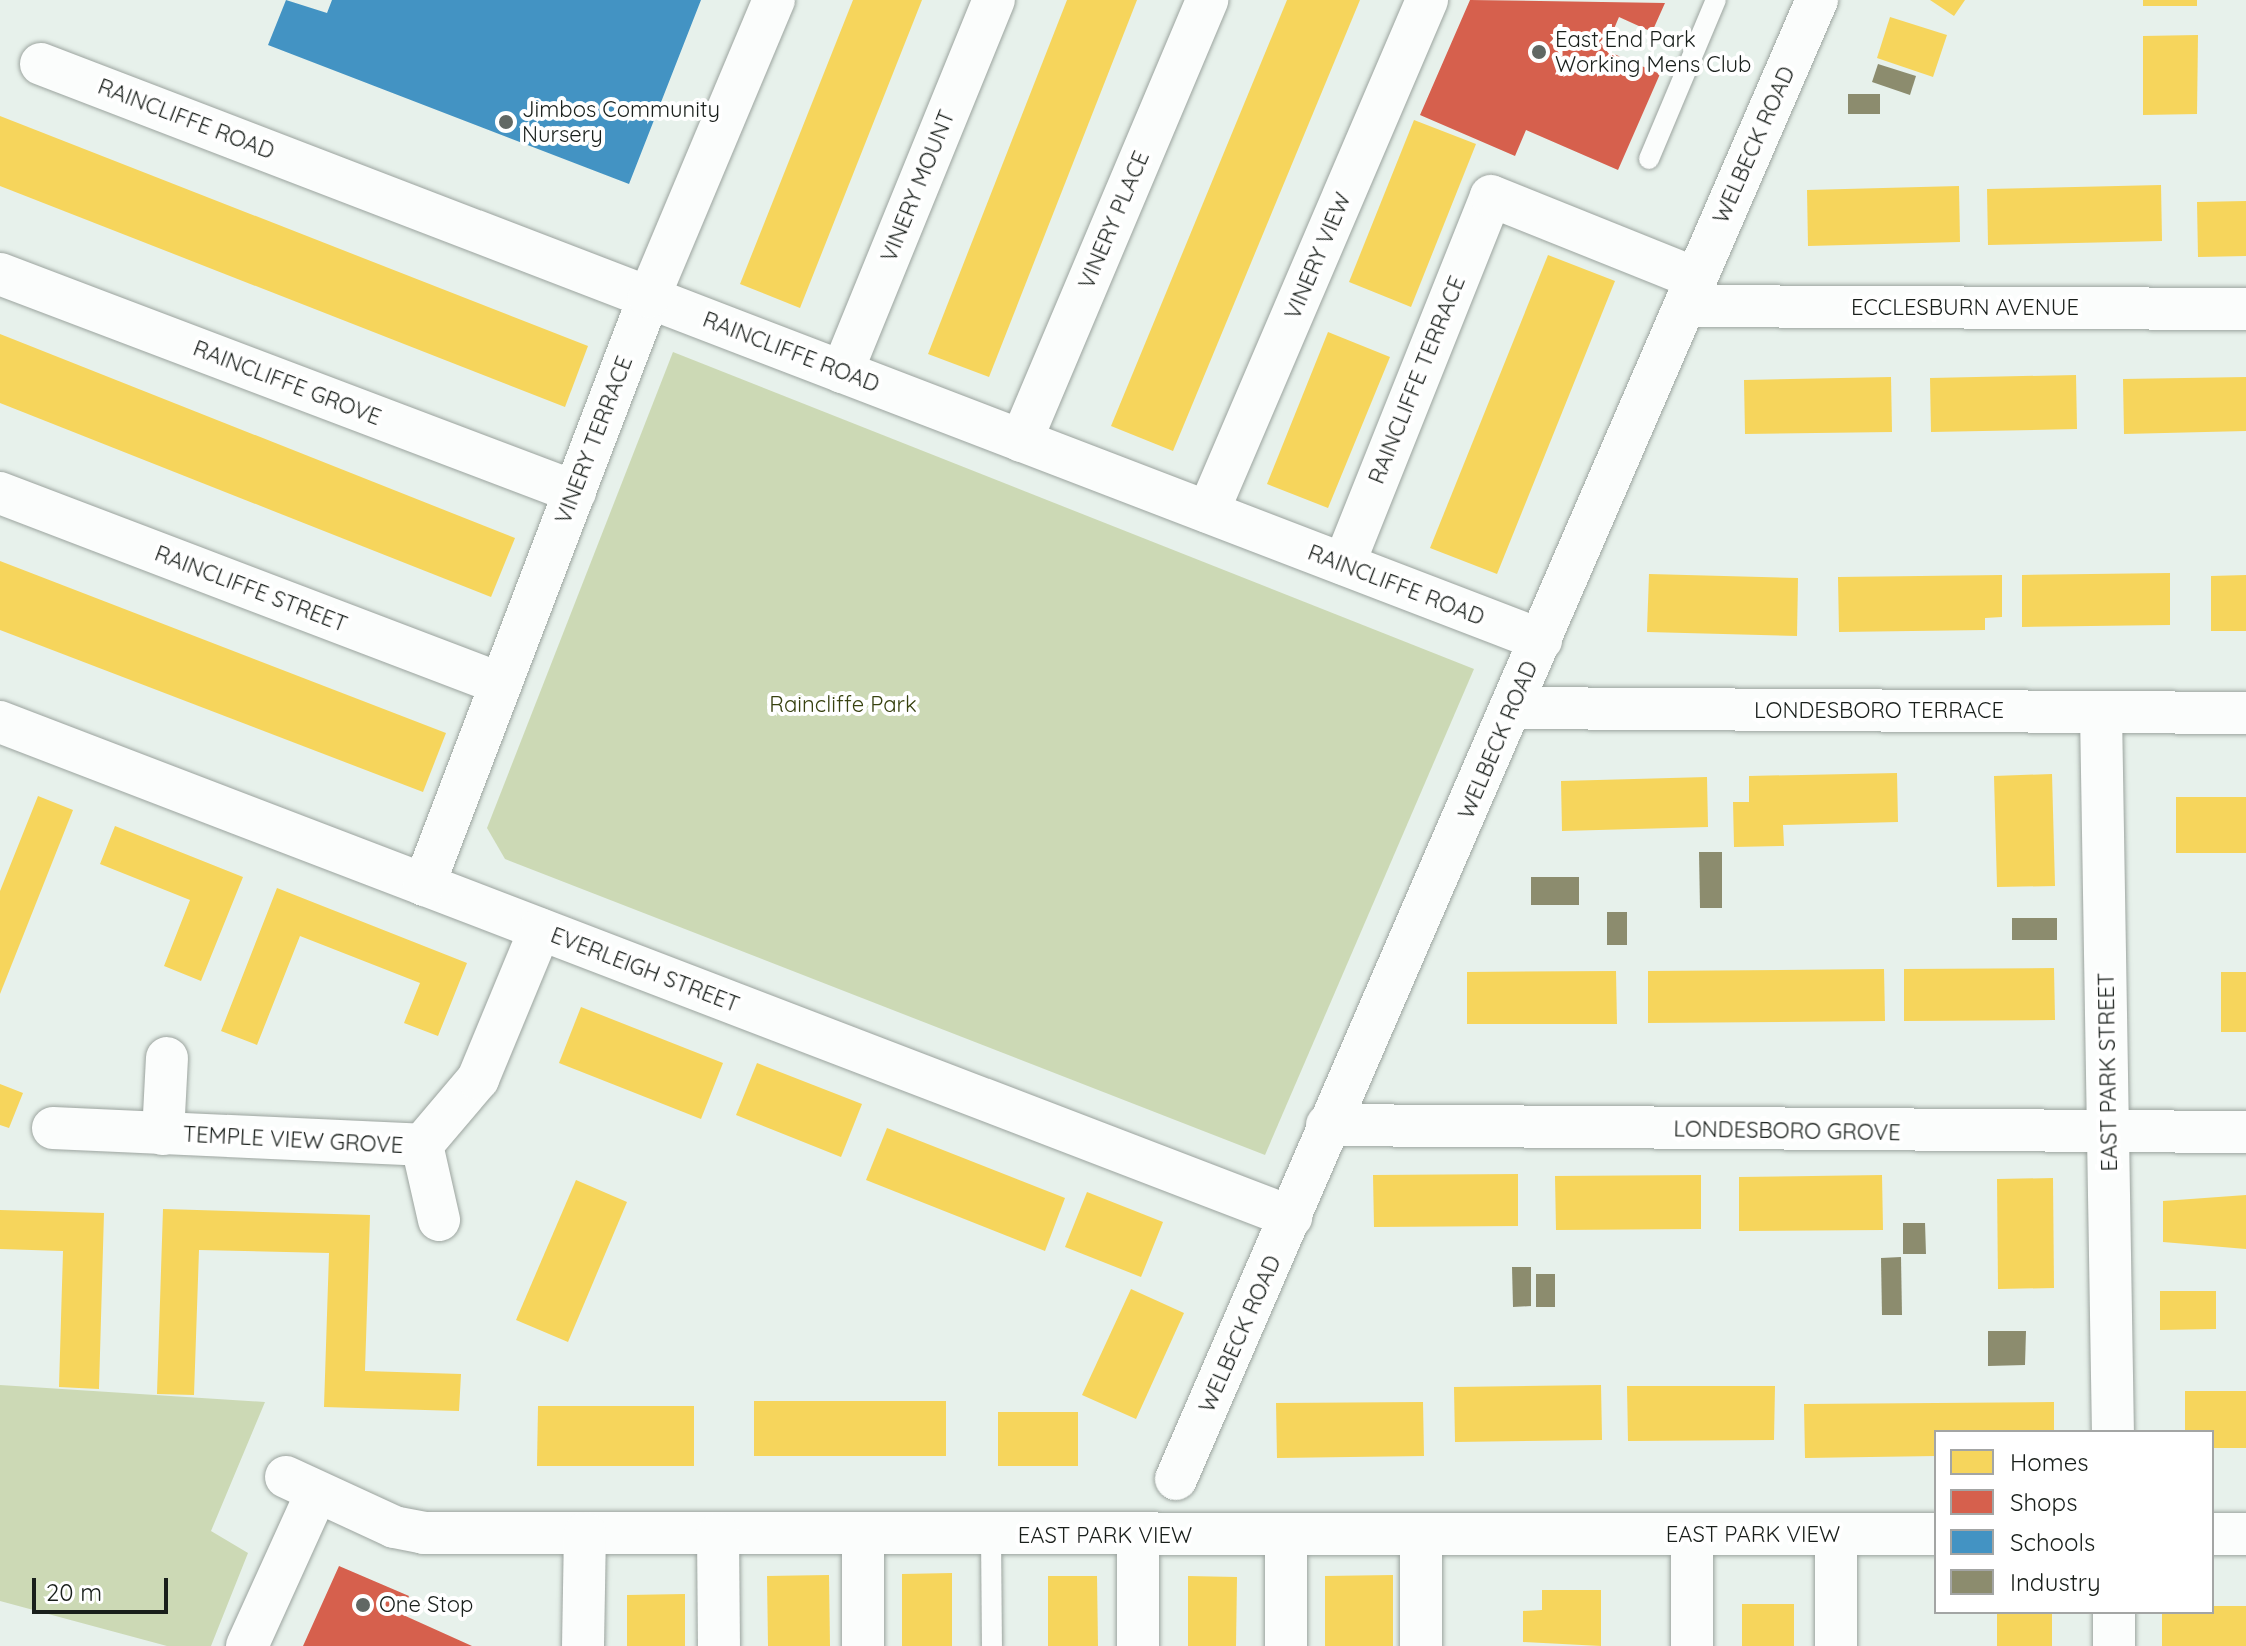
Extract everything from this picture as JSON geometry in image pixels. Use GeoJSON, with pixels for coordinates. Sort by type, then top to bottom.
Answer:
{"type":"FeatureCollection","features":[{"type":"Feature","properties":{"kind":"street","name":"VINERY TERRACE"},"geometry":{"type":"LineString","coordinates":[[424,885],[649,297],[774,0]]}},
{"type":"Feature","properties":{"kind":"street","name":"VINERY MOUNT"},"geometry":{"type":"LineString","coordinates":[[842,372],[994,0]]}},
{"type":"Feature","properties":{"kind":"street","name":"VINERY PLACE"},"geometry":{"type":"LineString","coordinates":[[1021,441],[1207,0]]}},
{"type":"Feature","properties":{"kind":"street","name":"VINERY VIEW"},"geometry":{"type":"LineString","coordinates":[[1208,512],[1427,0]]}},
{"type":"Feature","properties":{"kind":"street","name":"WELBECK ROAD"},"geometry":{"type":"LineString","coordinates":[[1176,1479],[1291,1217],[1327,1125],[1513,708],[1817,0]]}},
{"type":"Feature","properties":{"kind":"street","name":"RAINCLIFFE ROAD"},"geometry":{"type":"LineString","coordinates":[[41,64],[1541,640]]}},
{"type":"Feature","properties":{"kind":"street","name":"RAINCLIFFE TERRACE"},"geometry":{"type":"LineString","coordinates":[[1344,564],[1491,196],[1690,292]]}},
{"type":"Feature","properties":{"kind":"street","name":"RAINCLIFFE GROVE"},"geometry":{"type":"LineString","coordinates":[[0,274],[575,492]]}},
{"type":"Feature","properties":{"kind":"street","name":"ECCLESBURN AVENUE"},"geometry":{"type":"LineString","coordinates":[[1690,292],[2246,309]]}},
{"type":"Feature","properties":{"kind":"street","name":"RAINCLIFFE STREET"},"geometry":{"type":"LineString","coordinates":[[0,493],[501,684]]}},
{"type":"Feature","properties":{"kind":"street","name":"LONDESBORO TERRACE"},"geometry":{"type":"LineString","coordinates":[[1513,708],[2246,713]]}},
{"type":"Feature","properties":{"kind":"street","name":"EAST PARK STREET"},"geometry":{"type":"LineString","coordinates":[[2101,712],[2113,1430]]}},
{"type":"Feature","properties":{"kind":"street","name":"EVERLEIGH STREET"},"geometry":{"type":"LineString","coordinates":[[0,722],[1291,1217]]}},
{"type":"Feature","properties":{"kind":"street","name":"TEMPLE VIEW GROVE"},"geometry":{"type":"LineString","coordinates":[[422,1145],[478,1079],[540,929]]}},
{"type":"Feature","properties":{"kind":"street","name":"TEMPLE VIEW GROVE"},"geometry":{"type":"LineString","coordinates":[[163,1134],[167,1058]]}},
{"type":"Feature","properties":{"kind":"street","name":"LONDESBORO GROVE"},"geometry":{"type":"LineString","coordinates":[[1327,1125],[2109,1135],[2246,1132]]}},
{"type":"Feature","properties":{"kind":"street","name":"TEMPLE VIEW GROVE"},"geometry":{"type":"LineString","coordinates":[[53,1128],[422,1145]]}},
{"type":"Feature","properties":{"kind":"street","name":"TEMPLE VIEW GROVE"},"geometry":{"type":"LineString","coordinates":[[422,1145],[439,1220]]}},
{"type":"Feature","properties":{"kind":"street","name":"EAST PARK VIEW"},"geometry":{"type":"LineString","coordinates":[[247,1646],[301,1486],[424,1533],[863,1537],[1934,1534]]}},
{"type":"Feature","properties":{"kind":"street"},"geometry":{"type":"LineString","coordinates":[[583,1646],[585,1533]]}},
{"type":"Feature","properties":{"kind":"street"},"geometry":{"type":"LineString","coordinates":[[718,1534],[719,1646]]}},
{"type":"Feature","properties":{"kind":"street"},"geometry":{"type":"LineString","coordinates":[[2214,1534],[2246,1534]]}},
{"type":"Feature","properties":{"kind":"street"},"geometry":{"type":"LineString","coordinates":[[1692,1535],[1692,1646]]}},
{"type":"Feature","properties":{"kind":"street"},"geometry":{"type":"LineString","coordinates":[[1836,1535],[1836,1646]]}},
{"type":"Feature","properties":{"kind":"street"},"geometry":{"type":"LineString","coordinates":[[1138,1536],[1138,1646]]}},
{"type":"Feature","properties":{"kind":"street"},"geometry":{"type":"LineString","coordinates":[[1286,1536],[1286,1646]]}},
{"type":"Feature","properties":{"kind":"street"},"geometry":{"type":"LineString","coordinates":[[1421,1536],[1421,1646]]}},
{"type":"Feature","properties":{"kind":"street"},"geometry":{"type":"LineString","coordinates":[[863,1537],[863,1646]]}},
{"type":"Feature","properties":{"kind":"street"},"geometry":{"type":"LineString","coordinates":[[2114,1614],[2114,1646]]}},
{"type":"Feature","properties":{"kind":"lane"},"geometry":{"type":"LineString","coordinates":[[1649,159],[1716,0]]}},
{"type":"Feature","properties":{"kind":"lane"},"geometry":{"type":"LineString","coordinates":[[991,1536],[992,1646]]}},
{"type":"Feature","properties":{"kind":"green space","name":"Raincliffe Park"},"geometry":{"type":"Polygon","coordinates":[[[673,352],[1474,669],[1265,1155],[505,859],[487,828],[673,352]]]}},
{"type":"Feature","properties":{"kind":"green space"},"geometry":{"type":"Polygon","coordinates":[[[0,1385],[265,1402],[211,1531],[248,1553],[211,1646],[167,1646],[0,1601],[0,1385]]]}},
{"type":"Feature","properties":{"kind":"building: Homes"},"geometry":{"type":"Polygon","coordinates":[[[853,0],[922,0],[800,308],[740,284],[853,0]]]}},
{"type":"Feature","properties":{"kind":"building: Homes"},"geometry":{"type":"Polygon","coordinates":[[[1067,0],[1137,0],[989,377],[928,354],[1067,0]]]}},
{"type":"Feature","properties":{"kind":"building: Homes"},"geometry":{"type":"Polygon","coordinates":[[[1287,0],[1360,0],[1173,451],[1111,426],[1287,0]]]}},
{"type":"Feature","properties":{"kind":"building: Homes"},"geometry":{"type":"Polygon","coordinates":[[[1930,0],[1965,0],[1954,16],[1930,0]]]}},
{"type":"Feature","properties":{"kind":"building: Homes"},"geometry":{"type":"Polygon","coordinates":[[[2143,0],[2197,0],[2197,6],[2143,6],[2143,0]]]}},
{"type":"Feature","properties":{"kind":"building: Homes"},"geometry":{"type":"Polygon","coordinates":[[[1890,17],[1947,35],[1933,77],[1877,58],[1890,17]]]}},
{"type":"Feature","properties":{"kind":"building: Homes"},"geometry":{"type":"Polygon","coordinates":[[[2198,35],[2197,114],[2143,115],[2143,36],[2198,35]]]}},
{"type":"Feature","properties":{"kind":"building: Homes"},"geometry":{"type":"Polygon","coordinates":[[[0,116],[588,346],[565,407],[0,186],[0,116]]]}},
{"type":"Feature","properties":{"kind":"building: Homes"},"geometry":{"type":"Polygon","coordinates":[[[1414,120],[1476,144],[1411,307],[1349,282],[1414,120]]]}},
{"type":"Feature","properties":{"kind":"building: Homes"},"geometry":{"type":"Polygon","coordinates":[[[2161,185],[2162,241],[1988,245],[1987,189],[2161,185]]]}},
{"type":"Feature","properties":{"kind":"building: Homes"},"geometry":{"type":"Polygon","coordinates":[[[1959,186],[1960,242],[1808,246],[1807,190],[1959,186]]]}},
{"type":"Feature","properties":{"kind":"building: Homes"},"geometry":{"type":"Polygon","coordinates":[[[2246,201],[2246,256],[2198,257],[2197,202],[2246,201]]]}},
{"type":"Feature","properties":{"kind":"building: Homes"},"geometry":{"type":"Polygon","coordinates":[[[1548,255],[1615,281],[1497,574],[1430,548],[1548,255]]]}},
{"type":"Feature","properties":{"kind":"building: Homes"},"geometry":{"type":"Polygon","coordinates":[[[1328,332],[1390,357],[1328,508],[1267,484],[1328,332]]]}},
{"type":"Feature","properties":{"kind":"building: Homes"},"geometry":{"type":"Polygon","coordinates":[[[0,334],[515,538],[491,597],[0,403],[0,334]]]}},
{"type":"Feature","properties":{"kind":"building: Homes"},"geometry":{"type":"Polygon","coordinates":[[[2076,375],[2077,429],[1931,432],[1930,378],[2076,375]]]}},
{"type":"Feature","properties":{"kind":"building: Homes"},"geometry":{"type":"Polygon","coordinates":[[[1891,377],[1892,432],[1745,434],[1744,380],[1891,377]]]}},
{"type":"Feature","properties":{"kind":"building: Homes"},"geometry":{"type":"Polygon","coordinates":[[[2246,377],[2246,431],[2124,434],[2123,379],[2246,377]]]}},
{"type":"Feature","properties":{"kind":"building: Homes"},"geometry":{"type":"Polygon","coordinates":[[[0,561],[446,733],[423,792],[0,630],[0,561]]]}},
{"type":"Feature","properties":{"kind":"building: Homes"},"geometry":{"type":"Polygon","coordinates":[[[2170,573],[2170,625],[2022,627],[2022,575],[2170,573]]]}},
{"type":"Feature","properties":{"kind":"building: Homes"},"geometry":{"type":"Polygon","coordinates":[[[1649,574],[1798,578],[1797,636],[1647,632],[1649,574]]]}},
{"type":"Feature","properties":{"kind":"building: Homes"},"geometry":{"type":"Polygon","coordinates":[[[2002,575],[2002,617],[1985,618],[1985,630],[1839,632],[1838,577],[2002,575]]]}},
{"type":"Feature","properties":{"kind":"building: Homes"},"geometry":{"type":"Polygon","coordinates":[[[2246,575],[2246,631],[2211,631],[2211,576],[2246,575]]]}},
{"type":"Feature","properties":{"kind":"building: Homes"},"geometry":{"type":"Polygon","coordinates":[[[1897,773],[1898,822],[1783,825],[1784,846],[1734,847],[1733,802],[1749,802],[1749,776],[1897,773]]]}},
{"type":"Feature","properties":{"kind":"building: Homes"},"geometry":{"type":"Polygon","coordinates":[[[2052,774],[2055,886],[1997,887],[1994,776],[2052,774]]]}},
{"type":"Feature","properties":{"kind":"building: Homes"},"geometry":{"type":"Polygon","coordinates":[[[1707,777],[1708,827],[1562,831],[1561,781],[1707,777]]]}},
{"type":"Feature","properties":{"kind":"building: Homes"},"geometry":{"type":"Polygon","coordinates":[[[38,796],[73,810],[0,994],[0,891],[38,796]]]}},
{"type":"Feature","properties":{"kind":"building: Homes"},"geometry":{"type":"Polygon","coordinates":[[[2176,797],[2246,797],[2246,853],[2176,853],[2176,797]]]}},
{"type":"Feature","properties":{"kind":"building: Homes"},"geometry":{"type":"Polygon","coordinates":[[[115,826],[243,877],[201,981],[164,966],[190,900],[100,864],[115,826]]]}},
{"type":"Feature","properties":{"kind":"building: Homes"},"geometry":{"type":"Polygon","coordinates":[[[277,888],[467,963],[438,1036],[404,1023],[420,983],[300,936],[257,1045],[221,1031],[277,888]]]}},
{"type":"Feature","properties":{"kind":"building: Homes"},"geometry":{"type":"Polygon","coordinates":[[[2054,968],[2055,1020],[1904,1021],[1904,969],[2054,968]]]}},
{"type":"Feature","properties":{"kind":"building: Homes"},"geometry":{"type":"Polygon","coordinates":[[[1884,969],[1885,1021],[1648,1023],[1648,971],[1884,969]]]}},
{"type":"Feature","properties":{"kind":"building: Homes"},"geometry":{"type":"Polygon","coordinates":[[[1616,971],[1617,1024],[1467,1024],[1467,972],[1616,971]]]}},
{"type":"Feature","properties":{"kind":"building: Homes"},"geometry":{"type":"Polygon","coordinates":[[[2221,972],[2246,972],[2246,1032],[2221,1032],[2221,972]]]}},
{"type":"Feature","properties":{"kind":"building: Homes"},"geometry":{"type":"Polygon","coordinates":[[[581,1007],[723,1063],[701,1119],[559,1063],[581,1007]]]}},
{"type":"Feature","properties":{"kind":"building: Homes"},"geometry":{"type":"Polygon","coordinates":[[[757,1063],[862,1104],[841,1157],[736,1115],[757,1063]]]}},
{"type":"Feature","properties":{"kind":"building: Homes"},"geometry":{"type":"Polygon","coordinates":[[[0,1084],[23,1093],[9,1128],[0,1125],[0,1084]]]}},
{"type":"Feature","properties":{"kind":"building: Homes"},"geometry":{"type":"Polygon","coordinates":[[[887,1128],[1065,1198],[1045,1251],[866,1180],[887,1128]]]}},
{"type":"Feature","properties":{"kind":"building: Homes"},"geometry":{"type":"Polygon","coordinates":[[[1518,1174],[1518,1226],[1374,1227],[1373,1175],[1518,1174]]]}},
{"type":"Feature","properties":{"kind":"building: Homes"},"geometry":{"type":"Polygon","coordinates":[[[1701,1175],[1701,1229],[1556,1230],[1555,1176],[1701,1175]]]}},
{"type":"Feature","properties":{"kind":"building: Homes"},"geometry":{"type":"Polygon","coordinates":[[[1882,1175],[1883,1230],[1739,1231],[1739,1177],[1882,1175]]]}},
{"type":"Feature","properties":{"kind":"building: Homes"},"geometry":{"type":"Polygon","coordinates":[[[2053,1178],[2054,1288],[1998,1289],[1997,1179],[2053,1178]]]}},
{"type":"Feature","properties":{"kind":"building: Homes"},"geometry":{"type":"Polygon","coordinates":[[[576,1180],[627,1202],[568,1342],[516,1320],[576,1180]]]}},
{"type":"Feature","properties":{"kind":"building: Homes"},"geometry":{"type":"Polygon","coordinates":[[[1087,1192],[1163,1222],[1141,1277],[1065,1247],[1087,1192]]]}},
{"type":"Feature","properties":{"kind":"building: Homes"},"geometry":{"type":"Polygon","coordinates":[[[2246,1195],[2246,1249],[2163,1242],[2163,1201],[2246,1195]]]}},
{"type":"Feature","properties":{"kind":"building: Homes"},"geometry":{"type":"Polygon","coordinates":[[[163,1209],[370,1215],[365,1371],[461,1374],[459,1411],[324,1407],[329,1253],[199,1250],[194,1395],[157,1394],[163,1209]]]}},
{"type":"Feature","properties":{"kind":"building: Homes"},"geometry":{"type":"Polygon","coordinates":[[[0,1210],[104,1213],[99,1389],[59,1387],[63,1251],[0,1249],[0,1210]]]}},
{"type":"Feature","properties":{"kind":"building: Homes"},"geometry":{"type":"Polygon","coordinates":[[[1131,1289],[1184,1313],[1136,1419],[1082,1395],[1131,1289]]]}},
{"type":"Feature","properties":{"kind":"building: Homes"},"geometry":{"type":"Polygon","coordinates":[[[2160,1291],[2216,1291],[2216,1329],[2160,1330],[2160,1291]]]}},
{"type":"Feature","properties":{"kind":"building: Homes"},"geometry":{"type":"Polygon","coordinates":[[[1601,1385],[1602,1440],[1455,1442],[1454,1387],[1601,1385]]]}},
{"type":"Feature","properties":{"kind":"building: Homes"},"geometry":{"type":"Polygon","coordinates":[[[1627,1386],[1775,1386],[1774,1440],[1628,1441],[1627,1386]]]}},
{"type":"Feature","properties":{"kind":"building: Homes"},"geometry":{"type":"Polygon","coordinates":[[[2185,1391],[2246,1391],[2246,1448],[2214,1448],[2214,1430],[2185,1430],[2185,1391]]]}},
{"type":"Feature","properties":{"kind":"building: Homes"},"geometry":{"type":"Polygon","coordinates":[[[754,1401],[946,1401],[946,1456],[754,1456],[754,1401]]]}},
{"type":"Feature","properties":{"kind":"building: Homes"},"geometry":{"type":"Polygon","coordinates":[[[1423,1402],[1424,1456],[1277,1458],[1276,1403],[1423,1402]]]}},
{"type":"Feature","properties":{"kind":"building: Homes"},"geometry":{"type":"Polygon","coordinates":[[[2054,1402],[2054,1430],[1934,1430],[1934,1456],[1805,1458],[1804,1404],[2054,1402]]]}},
{"type":"Feature","properties":{"kind":"building: Homes"},"geometry":{"type":"Polygon","coordinates":[[[538,1406],[694,1406],[694,1466],[537,1466],[538,1406]]]}},
{"type":"Feature","properties":{"kind":"building: Homes"},"geometry":{"type":"Polygon","coordinates":[[[998,1412],[1078,1412],[1078,1466],[998,1466],[998,1412]]]}},
{"type":"Feature","properties":{"kind":"building: Homes"},"geometry":{"type":"Polygon","coordinates":[[[952,1573],[952,1646],[902,1646],[902,1574],[952,1573]]]}},
{"type":"Feature","properties":{"kind":"building: Homes"},"geometry":{"type":"Polygon","coordinates":[[[829,1575],[830,1646],[768,1646],[767,1576],[829,1575]]]}},
{"type":"Feature","properties":{"kind":"building: Homes"},"geometry":{"type":"Polygon","coordinates":[[[1393,1575],[1393,1646],[1325,1646],[1325,1576],[1393,1575]]]}},
{"type":"Feature","properties":{"kind":"building: Homes"},"geometry":{"type":"Polygon","coordinates":[[[1048,1576],[1097,1576],[1098,1646],[1048,1646],[1048,1576]]]}},
{"type":"Feature","properties":{"kind":"building: Homes"},"geometry":{"type":"Polygon","coordinates":[[[1188,1576],[1237,1577],[1236,1646],[1188,1646],[1188,1576]]]}},
{"type":"Feature","properties":{"kind":"building: Homes"},"geometry":{"type":"Polygon","coordinates":[[[1542,1590],[1601,1590],[1601,1646],[1523,1642],[1523,1611],[1542,1610],[1542,1590]]]}},
{"type":"Feature","properties":{"kind":"building: Homes"},"geometry":{"type":"Polygon","coordinates":[[[685,1594],[685,1646],[627,1646],[627,1595],[685,1594]]]}},
{"type":"Feature","properties":{"kind":"building: Homes"},"geometry":{"type":"Polygon","coordinates":[[[1742,1604],[1794,1604],[1794,1646],[1742,1646],[1742,1604]]]}},
{"type":"Feature","properties":{"kind":"building: Homes"},"geometry":{"type":"Polygon","coordinates":[[[2214,1606],[2246,1606],[2246,1646],[2162,1646],[2162,1614],[2214,1614],[2214,1606]]]}},
{"type":"Feature","properties":{"kind":"building: Homes"},"geometry":{"type":"Polygon","coordinates":[[[1997,1614],[2052,1614],[2052,1646],[1997,1646],[1997,1614]]]}},
{"type":"Feature","properties":{"kind":"building: Shops"},"geometry":{"type":"Polygon","coordinates":[[[1470,0],[1665,3],[1652,32],[1619,17],[1605,50],[1660,74],[1618,170],[1526,130],[1515,156],[1420,115],[1470,0]]]}},
{"type":"Feature","properties":{"kind":"building: Shops","name":"One Stop"},"geometry":{"type":"Polygon","coordinates":[[[339,1566],[409,1596],[401,1614],[472,1646],[303,1646],[339,1566]]]}},
{"type":"Feature","properties":{"kind":"building: Schools"},"geometry":{"type":"Polygon","coordinates":[[[286,0],[327,13],[332,0],[701,0],[629,184],[268,45],[286,0]]]}},
{"type":"Feature","properties":{"kind":"building: Industry"},"geometry":{"type":"Polygon","coordinates":[[[1878,64],[1916,76],[1910,95],[1872,82],[1878,64]]]}},
{"type":"Feature","properties":{"kind":"building: Industry"},"geometry":{"type":"Polygon","coordinates":[[[1848,94],[1880,94],[1880,114],[1848,114],[1848,94]]]}},
{"type":"Feature","properties":{"kind":"building: Industry"},"geometry":{"type":"Polygon","coordinates":[[[1699,852],[1722,852],[1722,908],[1700,908],[1699,852]]]}},
{"type":"Feature","properties":{"kind":"building: Industry"},"geometry":{"type":"Polygon","coordinates":[[[1531,877],[1579,877],[1579,905],[1531,905],[1531,877]]]}},
{"type":"Feature","properties":{"kind":"building: Industry"},"geometry":{"type":"Polygon","coordinates":[[[1607,912],[1627,912],[1627,945],[1607,945],[1607,912]]]}},
{"type":"Feature","properties":{"kind":"building: Industry"},"geometry":{"type":"Polygon","coordinates":[[[2012,918],[2057,918],[2057,940],[2012,940],[2012,918]]]}},
{"type":"Feature","properties":{"kind":"building: Industry"},"geometry":{"type":"Polygon","coordinates":[[[1903,1223],[1925,1223],[1926,1254],[1903,1254],[1903,1223]]]}},
{"type":"Feature","properties":{"kind":"building: Industry"},"geometry":{"type":"Polygon","coordinates":[[[1901,1257],[1902,1315],[1882,1315],[1881,1258],[1901,1257]]]}},
{"type":"Feature","properties":{"kind":"building: Industry"},"geometry":{"type":"Polygon","coordinates":[[[1512,1267],[1531,1267],[1531,1306],[1513,1307],[1512,1267]]]}},
{"type":"Feature","properties":{"kind":"building: Industry"},"geometry":{"type":"Polygon","coordinates":[[[1536,1274],[1555,1274],[1555,1307],[1536,1307],[1536,1274]]]}},
{"type":"Feature","properties":{"kind":"building: Industry"},"geometry":{"type":"Polygon","coordinates":[[[1988,1331],[2026,1331],[2025,1365],[1988,1366],[1988,1331]]]}},
{"type":"Feature","properties":{"kind":"place","name":"East End Park Working Mens Club"},"geometry":{"type":"Point","coordinates":[1539,52]}},
{"type":"Feature","properties":{"kind":"place","name":"Jimbos Community Nursery"},"geometry":{"type":"Point","coordinates":[506,122]}},
{"type":"Feature","properties":{"kind":"place","name":"One Stop"},"geometry":{"type":"Point","coordinates":[363,1605]}}]}
